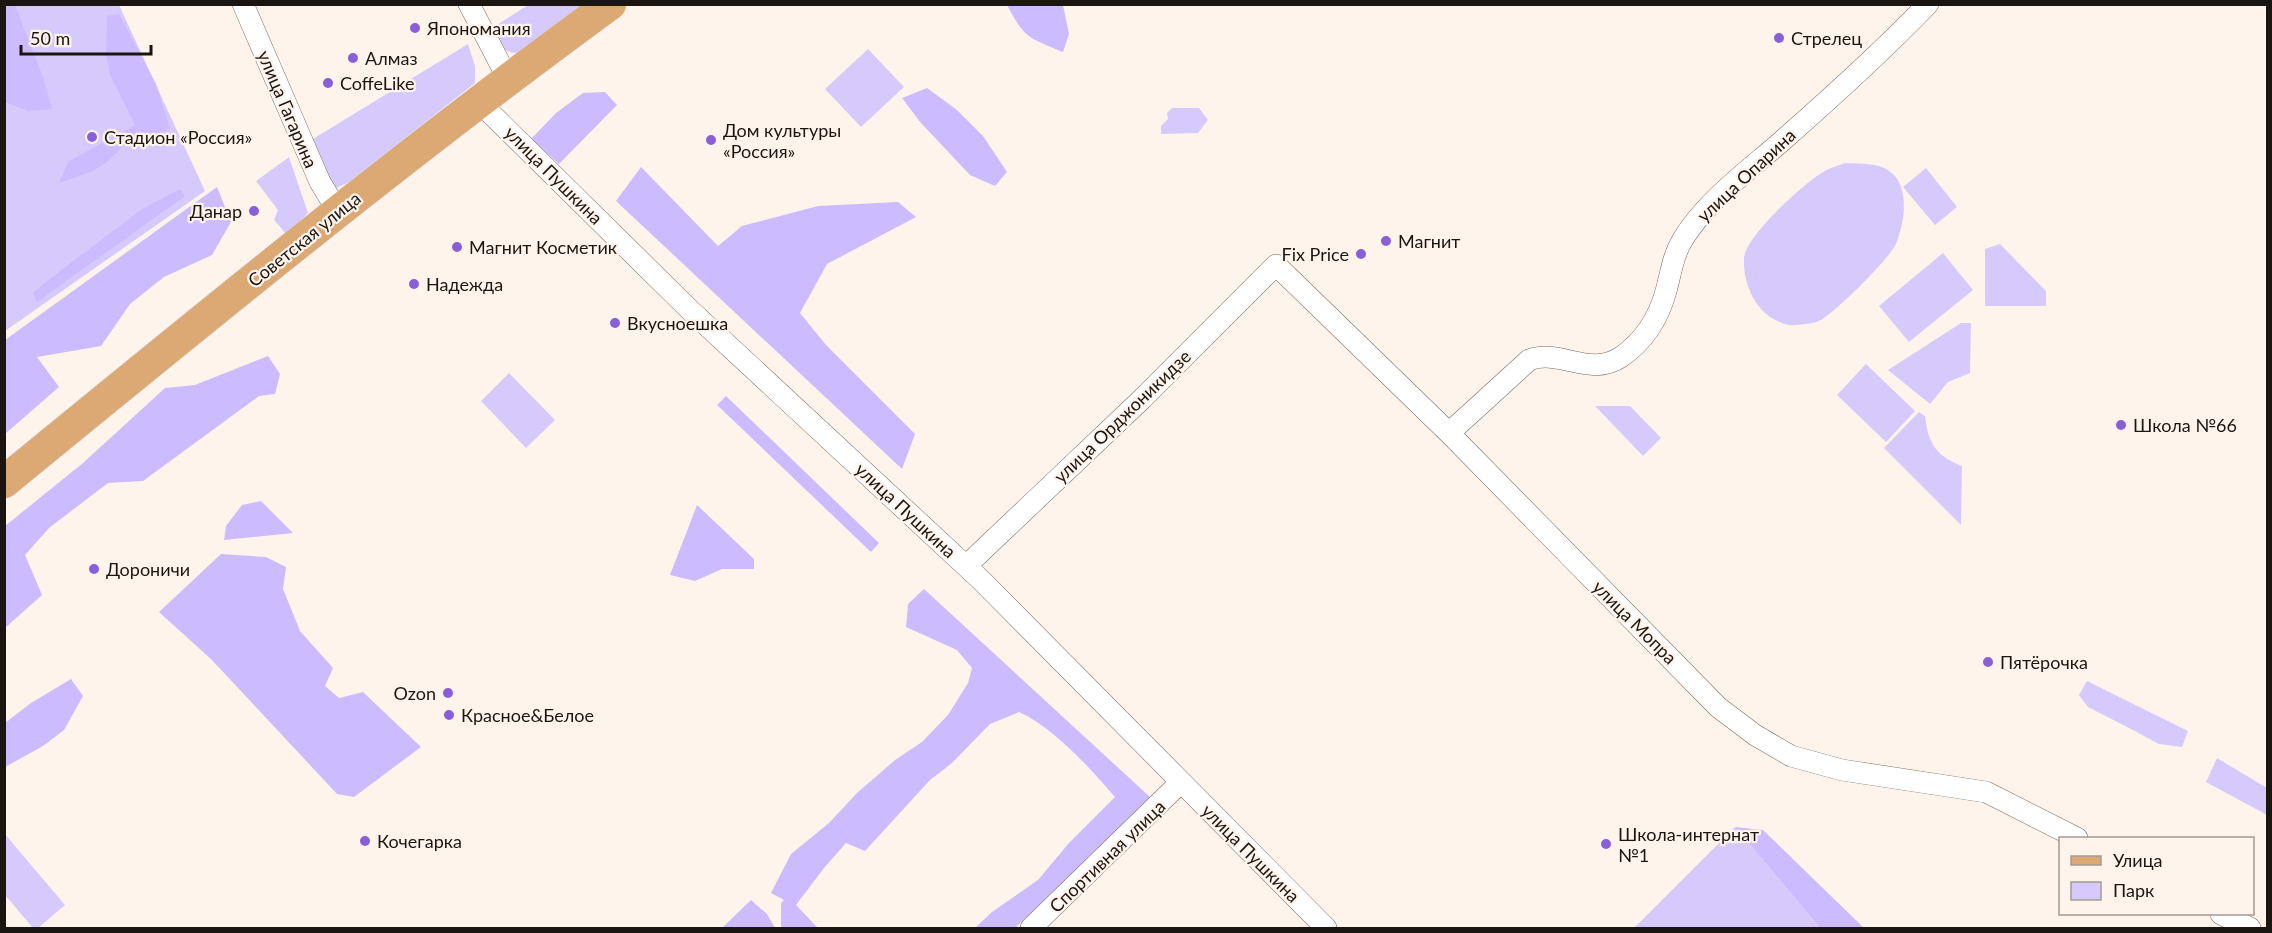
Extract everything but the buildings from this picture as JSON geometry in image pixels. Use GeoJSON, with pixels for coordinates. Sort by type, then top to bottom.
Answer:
{"type":"FeatureCollection","features":[{"type":"Feature","properties":{"kind":"main road","name":"Советская улица"},"geometry":{"type":"LineString","coordinates":[[4,482],[337,210],[478,101],[610,4]]}},
{"type":"Feature","properties":{"kind":"street","name":"улица Гагарина"},"geometry":{"type":"LineString","coordinates":[[243,4],[320,182],[337,210]]}},
{"type":"Feature","properties":{"kind":"street"},"geometry":{"type":"LineString","coordinates":[[469,4],[508,79]]}},
{"type":"Feature","properties":{"kind":"street","name":"улица Опарина"},"geometry":{"type":"LineString","coordinates":[[1449,433],[1529,360],[1546,357],[1600,366],[1613,362],[1638,344],[1658,314],[1667,289],[1673,259],[1692,226],[1728,189],[1835,94],[1928,4]]}},
{"type":"Feature","properties":{"kind":"street","name":"улица Пушкина"},"geometry":{"type":"LineString","coordinates":[[478,101],[690,310],[966,566],[1326,928]]}},
{"type":"Feature","properties":{"kind":"street","name":"улица Мопра"},"geometry":{"type":"LineString","coordinates":[[1276,265],[1449,433],[1718,706],[1775,748],[1809,762],[1842,770],[1986,792],[2075,837]]}},
{"type":"Feature","properties":{"kind":"street","name":"улица Орджоникидзе"},"geometry":{"type":"LineString","coordinates":[[966,566],[1143,398],[1276,265]]}},
{"type":"Feature","properties":{"kind":"street","name":"Спортивная улица"},"geometry":{"type":"LineString","coordinates":[[1031,928],[1181,782]]}},
{"type":"Feature","properties":{"kind":"street"},"geometry":{"type":"LineString","coordinates":[[2223,915],[2250,928]]}},
{"type":"Feature","properties":{"kind":"green space","name":"Стадион «Россия»"},"geometry":{"type":"Polygon","coordinates":[[[5,5],[119,5],[205,191],[5,331],[5,5]]]}},
{"type":"Feature","properties":{"kind":"green space"},"geometry":{"type":"Polygon","coordinates":[[[528,5],[588,5],[522,52],[506,50],[489,30],[528,5]]]}},
{"type":"Feature","properties":{"kind":"green space"},"geometry":{"type":"Polygon","coordinates":[[[468,44],[475,66],[475,83],[349,182],[332,190],[308,142],[468,44]]]}},
{"type":"Feature","properties":{"kind":"green space"},"geometry":{"type":"Polygon","coordinates":[[[868,49],[904,87],[861,127],[825,89],[868,49]]]}},
{"type":"Feature","properties":{"kind":"green space"},"geometry":{"type":"Polygon","coordinates":[[[1172,108],[1199,108],[1208,120],[1198,133],[1161,134],[1161,126],[1168,119],[1167,113],[1172,108]]]}},
{"type":"Feature","properties":{"kind":"green space"},"geometry":{"type":"Polygon","coordinates":[[[289,157],[308,213],[287,235],[274,220],[278,210],[256,181],[289,157]]]}},
{"type":"Feature","properties":{"kind":"green space"},"geometry":{"type":"Polygon","coordinates":[[[1845,163],[1882,167],[1893,174],[1898,181],[1904,198],[1904,208],[1896,244],[1873,273],[1819,321],[1791,325],[1781,323],[1764,312],[1750,291],[1744,265],[1747,249],[1764,225],[1800,189],[1823,172],[1845,163]]]}},
{"type":"Feature","properties":{"kind":"green space"},"geometry":{"type":"Polygon","coordinates":[[[1926,168],[1957,207],[1935,225],[1903,187],[1926,168]]]}},
{"type":"Feature","properties":{"kind":"green space"},"geometry":{"type":"Polygon","coordinates":[[[2000,244],[2046,291],[2046,306],[1985,306],[1985,249],[2000,244]]]}},
{"type":"Feature","properties":{"kind":"green space"},"geometry":{"type":"Polygon","coordinates":[[[1943,253],[1973,290],[1909,342],[1879,306],[1943,253]]]}},
{"type":"Feature","properties":{"kind":"green space"},"geometry":{"type":"Polygon","coordinates":[[[1961,323],[1971,323],[1970,373],[1948,382],[1930,404],[1888,370],[1961,323]]]}},
{"type":"Feature","properties":{"kind":"green space"},"geometry":{"type":"Polygon","coordinates":[[[1866,364],[1915,411],[1886,442],[1837,395],[1866,364]]]}},
{"type":"Feature","properties":{"kind":"green space"},"geometry":{"type":"Polygon","coordinates":[[[509,373],[555,420],[526,448],[481,401],[509,373]]]}},
{"type":"Feature","properties":{"kind":"green space"},"geometry":{"type":"Polygon","coordinates":[[[1595,406],[1630,406],[1661,438],[1643,456],[1595,406]]]}},
{"type":"Feature","properties":{"kind":"green space"},"geometry":{"type":"Polygon","coordinates":[[[1919,412],[1925,416],[1928,434],[1935,447],[1946,458],[1962,466],[1961,525],[1884,448],[1919,412]]]}},
{"type":"Feature","properties":{"kind":"green space"},"geometry":{"type":"Polygon","coordinates":[[[2087,681],[2188,731],[2182,747],[2159,744],[2088,707],[2079,695],[2087,681]]]}},
{"type":"Feature","properties":{"kind":"green space"},"geometry":{"type":"Polygon","coordinates":[[[2217,758],[2267,788],[2267,815],[2206,782],[2217,758]]]}},
{"type":"Feature","properties":{"kind":"green space"},"geometry":{"type":"Polygon","coordinates":[[[1735,827],[1820,928],[1634,928],[1735,827]]]}},
{"type":"Feature","properties":{"kind":"green space"},"geometry":{"type":"Polygon","coordinates":[[[4,833],[65,905],[38,928],[33,928],[5,895],[4,833]]]}},
{"type":"Feature","properties":{"kind":"shaded area"},"geometry":{"type":"Polygon","coordinates":[[[4,5],[15,5],[43,77],[52,109],[28,111],[5,102],[4,5]]]}},
{"type":"Feature","properties":{"kind":"shaded area"},"geometry":{"type":"Polygon","coordinates":[[[1007,5],[1063,5],[1069,34],[1063,52],[1023,31],[1007,5]]]}},
{"type":"Feature","properties":{"kind":"shaded area"},"geometry":{"type":"Polygon","coordinates":[[[119,14],[156,84],[170,129],[124,145],[107,162],[93,171],[59,183],[69,161],[135,125],[110,75],[106,53],[107,16],[119,14]]]}},
{"type":"Feature","properties":{"kind":"shaded area"},"geometry":{"type":"Polygon","coordinates":[[[927,88],[957,110],[983,136],[1007,172],[995,186],[970,175],[921,123],[902,98],[927,88]]]}},
{"type":"Feature","properties":{"kind":"shaded area"},"geometry":{"type":"Polygon","coordinates":[[[605,92],[617,105],[559,164],[531,139],[556,113],[583,93],[605,92]]]}},
{"type":"Feature","properties":{"kind":"shaded area"},"geometry":{"type":"Polygon","coordinates":[[[641,167],[718,246],[742,226],[818,206],[898,202],[916,217],[827,264],[800,313],[826,345],[915,434],[902,469],[616,201],[641,167]]]}},
{"type":"Feature","properties":{"kind":"shaded area"},"geometry":{"type":"Polygon","coordinates":[[[217,187],[231,222],[212,255],[164,277],[130,304],[101,346],[37,357],[59,387],[5,434],[5,340],[217,187]]]}},
{"type":"Feature","properties":{"kind":"shaded area"},"geometry":{"type":"Polygon","coordinates":[[[180,189],[185,196],[37,302],[33,293],[43,284],[142,209],[180,189]]]}},
{"type":"Feature","properties":{"kind":"shaded area"},"geometry":{"type":"Polygon","coordinates":[[[268,356],[280,374],[275,394],[259,396],[143,481],[108,483],[49,528],[25,555],[42,595],[5,628],[5,526],[83,463],[165,388],[195,385],[268,356]]]}},
{"type":"Feature","properties":{"kind":"shaded area"},"geometry":{"type":"Polygon","coordinates":[[[726,396],[879,543],[871,552],[717,405],[726,396]]]}},
{"type":"Feature","properties":{"kind":"shaded area"},"geometry":{"type":"Polygon","coordinates":[[[261,501],[293,533],[224,540],[226,526],[242,505],[261,501]]]}},
{"type":"Feature","properties":{"kind":"shaded area"},"geometry":{"type":"Polygon","coordinates":[[[697,505],[754,559],[754,569],[722,569],[695,581],[670,575],[697,505]]]}},
{"type":"Feature","properties":{"kind":"shaded area"},"geometry":{"type":"Polygon","coordinates":[[[221,554],[266,557],[286,567],[283,589],[300,631],[333,668],[325,686],[339,698],[363,692],[421,747],[354,797],[337,794],[212,660],[159,612],[221,554]]]}},
{"type":"Feature","properties":{"kind":"shaded area"},"geometry":{"type":"Polygon","coordinates":[[[924,589],[1150,797],[1015,928],[975,928],[992,912],[1038,880],[1069,843],[1115,797],[1058,738],[1019,712],[990,724],[952,763],[930,780],[865,851],[846,843],[796,905],[818,928],[784,928],[781,926],[781,903],[784,900],[771,893],[791,854],[829,823],[857,793],[895,760],[922,742],[948,715],[968,683],[972,668],[957,650],[906,627],[908,604],[924,589]]]}},
{"type":"Feature","properties":{"kind":"shaded area"},"geometry":{"type":"Polygon","coordinates":[[[71,679],[83,696],[64,730],[43,746],[5,767],[5,723],[31,703],[71,679]]]}},
{"type":"Feature","properties":{"kind":"shaded area"},"geometry":{"type":"Polygon","coordinates":[[[1735,827],[1763,830],[1864,928],[1820,928],[1735,827]]]}},
{"type":"Feature","properties":{"kind":"shaded area"},"geometry":{"type":"Polygon","coordinates":[[[751,900],[767,914],[775,928],[722,928],[751,900]]]}},
{"type":"Feature","properties":{"kind":"place","name":"Япономания"},"geometry":{"type":"Point","coordinates":[415,28]}},
{"type":"Feature","properties":{"kind":"place","name":"Стрелец"},"geometry":{"type":"Point","coordinates":[1779,38]}},
{"type":"Feature","properties":{"kind":"place","name":"Алмаз"},"geometry":{"type":"Point","coordinates":[353,58]}},
{"type":"Feature","properties":{"kind":"place","name":"CoffeLike"},"geometry":{"type":"Point","coordinates":[328,83]}},
{"type":"Feature","properties":{"kind":"place","name":"Стадион «Россия»"},"geometry":{"type":"Point","coordinates":[92,137]}},
{"type":"Feature","properties":{"kind":"place","name":"Дом культуры «Россия»"},"geometry":{"type":"Point","coordinates":[711,140]}},
{"type":"Feature","properties":{"kind":"place","name":"Данар"},"geometry":{"type":"Point","coordinates":[254,211]}},
{"type":"Feature","properties":{"kind":"place","name":"Магнит"},"geometry":{"type":"Point","coordinates":[1386,241]}},
{"type":"Feature","properties":{"kind":"place","name":"Магнит Косметик"},"geometry":{"type":"Point","coordinates":[457,247]}},
{"type":"Feature","properties":{"kind":"place","name":"Fix Price"},"geometry":{"type":"Point","coordinates":[1361,254]}},
{"type":"Feature","properties":{"kind":"place","name":"Надежда"},"geometry":{"type":"Point","coordinates":[414,284]}},
{"type":"Feature","properties":{"kind":"place","name":"Вкусноешка"},"geometry":{"type":"Point","coordinates":[615,323]}},
{"type":"Feature","properties":{"kind":"place","name":"Школа №66"},"geometry":{"type":"Point","coordinates":[2121,425]}},
{"type":"Feature","properties":{"kind":"place","name":"Дороничи"},"geometry":{"type":"Point","coordinates":[94,569]}},
{"type":"Feature","properties":{"kind":"place","name":"Пятёрочка"},"geometry":{"type":"Point","coordinates":[1988,662]}},
{"type":"Feature","properties":{"kind":"place","name":"Ozon"},"geometry":{"type":"Point","coordinates":[448,693]}},
{"type":"Feature","properties":{"kind":"place","name":"Красное&Белое"},"geometry":{"type":"Point","coordinates":[449,715]}},
{"type":"Feature","properties":{"kind":"place","name":"Кочегарка"},"geometry":{"type":"Point","coordinates":[365,841]}},
{"type":"Feature","properties":{"kind":"place","name":"Школа-интернат №1"},"geometry":{"type":"Point","coordinates":[1606,844]}}]}
